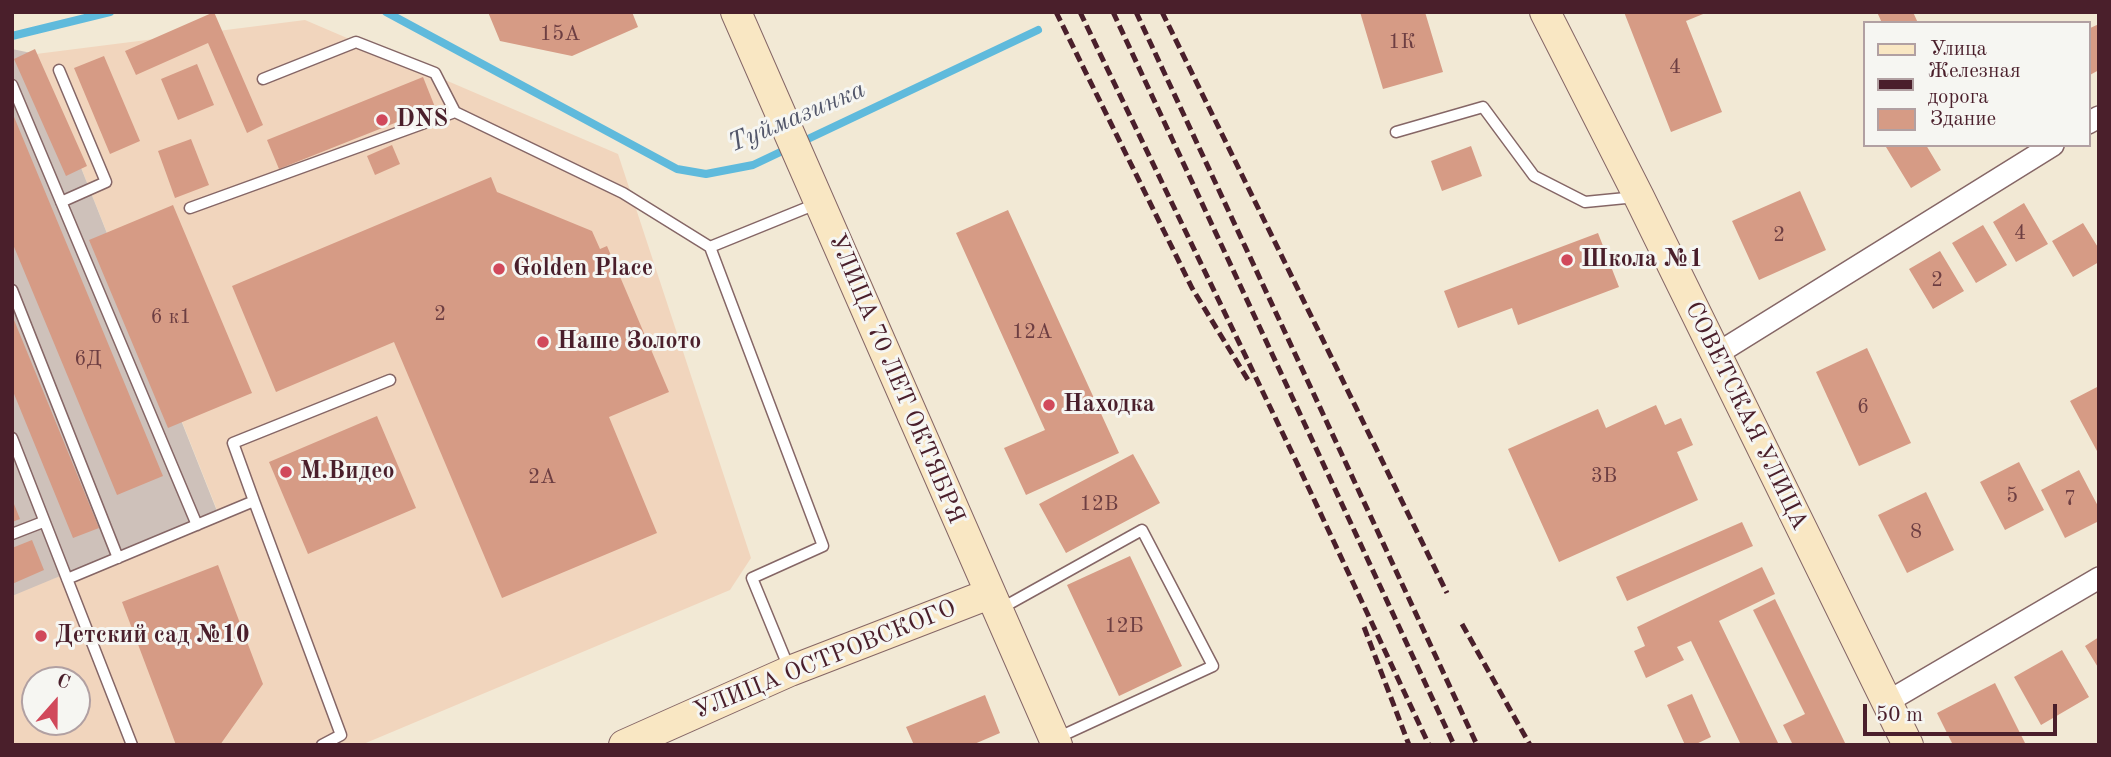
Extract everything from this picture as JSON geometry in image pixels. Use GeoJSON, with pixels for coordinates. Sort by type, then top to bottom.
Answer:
{"type":"FeatureCollection","features":[{"type":"Feature","properties":{"kind":"street","name":"УЛИЦА 70 ЛЕТ ОКТЯБРЯ"},"geometry":{"type":"LineString","coordinates":[[736,12],[1055,742]]}},
{"type":"Feature","properties":{"kind":"street","name":"СОВЕТСКАЯ УЛИЦА"},"geometry":{"type":"LineString","coordinates":[[1545,12],[1639,197],[1908,745]]}},
{"type":"Feature","properties":{"kind":"street"},"geometry":{"type":"LineString","coordinates":[[1715,355],[2050,147]]}},
{"type":"Feature","properties":{"kind":"street"},"geometry":{"type":"LineString","coordinates":[[1887,702],[2099,578]]}},
{"type":"Feature","properties":{"kind":"street","name":"УЛИЦА ОСТРОВСКОГО"},"geometry":{"type":"LineString","coordinates":[[624,745],[790,671],[993,602]]}},
{"type":"Feature","properties":{"kind":"lane"},"geometry":{"type":"LineString","coordinates":[[263,79],[356,42],[435,73],[455,112],[623,193],[709,247],[823,546],[752,578],[790,671]]}},
{"type":"Feature","properties":{"kind":"lane"},"geometry":{"type":"LineString","coordinates":[[59,70],[106,182],[61,202]]}},
{"type":"Feature","properties":{"kind":"lane"},"geometry":{"type":"LineString","coordinates":[[12,85],[197,525]]}},
{"type":"Feature","properties":{"kind":"lane"},"geometry":{"type":"LineString","coordinates":[[1396,132],[1483,107],[1534,176],[1585,202],[1639,197]]}},
{"type":"Feature","properties":{"kind":"lane"},"geometry":{"type":"LineString","coordinates":[[190,208],[455,112]]}},
{"type":"Feature","properties":{"kind":"lane"},"geometry":{"type":"LineString","coordinates":[[709,247],[820,202]]}},
{"type":"Feature","properties":{"kind":"lane"},"geometry":{"type":"LineString","coordinates":[[12,290],[118,558]]}},
{"type":"Feature","properties":{"kind":"lane"},"geometry":{"type":"LineString","coordinates":[[322,745],[341,735],[233,443],[390,380]]}},
{"type":"Feature","properties":{"kind":"lane"},"geometry":{"type":"LineString","coordinates":[[12,438],[132,745]]}},
{"type":"Feature","properties":{"kind":"lane"},"geometry":{"type":"LineString","coordinates":[[12,477],[24,472]]}},
{"type":"Feature","properties":{"kind":"lane"},"geometry":{"type":"LineString","coordinates":[[67,579],[254,501]]}},
{"type":"Feature","properties":{"kind":"lane"},"geometry":{"type":"LineString","coordinates":[[12,534],[43,522]]}},
{"type":"Feature","properties":{"kind":"lane"},"geometry":{"type":"LineString","coordinates":[[993,602],[1142,530],[1213,666],[1055,742]]}},
{"type":"Feature","properties":{"kind":"shaded area"},"geometry":{"type":"Polygon","coordinates":[[[305,20],[618,154],[751,558],[730,590],[361,745],[12,745],[12,592],[47,581],[217,510],[36,54],[305,20]]]}},
{"type":"Feature","properties":{"kind":"shaded area"},"geometry":{"type":"Polygon","coordinates":[[[12,49],[36,54],[217,511],[12,596],[12,49]]]}},
{"type":"Feature","properties":{"kind":"building"},"geometry":{"type":"Polygon","coordinates":[[[214,12],[263,125],[247,133],[208,43],[136,75],[125,51],[214,12]]]}},
{"type":"Feature","properties":{"kind":"building"},"geometry":{"type":"Polygon","coordinates":[[[488,12],[632,12],[638,27],[572,56],[500,41],[488,12]]]}},
{"type":"Feature","properties":{"kind":"building"},"geometry":{"type":"Polygon","coordinates":[[[1360,12],[1425,12],[1443,72],[1383,89],[1360,12]]]}},
{"type":"Feature","properties":{"kind":"building"},"geometry":{"type":"Polygon","coordinates":[[[1624,12],[1708,12],[1686,21],[1722,112],[1671,132],[1624,12]]]}},
{"type":"Feature","properties":{"kind":"building"},"geometry":{"type":"Polygon","coordinates":[[[1877,12],[1913,12],[1917,21],[1881,21],[1877,12]]]}},
{"type":"Feature","properties":{"kind":"building"},"geometry":{"type":"Polygon","coordinates":[[[2099,24],[2099,70],[2090,75],[2090,28],[2099,24]]]}},
{"type":"Feature","properties":{"kind":"building"},"geometry":{"type":"Polygon","coordinates":[[[35,49],[87,166],[66,176],[14,59],[35,49]]]}},
{"type":"Feature","properties":{"kind":"building"},"geometry":{"type":"Polygon","coordinates":[[[104,56],[140,141],[110,154],[74,68],[104,56]]]}},
{"type":"Feature","properties":{"kind":"building"},"geometry":{"type":"Polygon","coordinates":[[[197,64],[214,105],[178,120],[161,79],[197,64]]]}},
{"type":"Feature","properties":{"kind":"building"},"geometry":{"type":"Polygon","coordinates":[[[423,77],[435,107],[279,169],[267,140],[423,77]]]}},
{"type":"Feature","properties":{"kind":"building"},"geometry":{"type":"Polygon","coordinates":[[[12,112],[163,476],[117,495],[12,242],[12,112]]]}},
{"type":"Feature","properties":{"kind":"building"},"geometry":{"type":"Polygon","coordinates":[[[191,139],[209,185],[175,198],[158,151],[191,139]]]}},
{"type":"Feature","properties":{"kind":"building"},"geometry":{"type":"Polygon","coordinates":[[[392,145],[400,164],[375,175],[367,156],[392,145]]]}},
{"type":"Feature","properties":{"kind":"building"},"geometry":{"type":"Polygon","coordinates":[[[1471,146],[1482,176],[1442,191],[1431,161],[1471,146]]]}},
{"type":"Feature","properties":{"kind":"building"},"geometry":{"type":"Polygon","coordinates":[[[1886,147],[1927,147],[1941,170],[1911,188],[1886,147]]]}},
{"type":"Feature","properties":{"kind":"building"},"geometry":{"type":"Polygon","coordinates":[[[491,177],[497,192],[592,231],[600,249],[607,246],[669,392],[609,417],[657,533],[502,598],[394,342],[276,392],[232,286],[491,177]]]}},
{"type":"Feature","properties":{"kind":"building"},"geometry":{"type":"Polygon","coordinates":[[[1800,191],[1826,250],[1759,280],[1732,221],[1800,191]]]}},
{"type":"Feature","properties":{"kind":"building"},"geometry":{"type":"Polygon","coordinates":[[[2024,203],[2048,244],[2016,262],[1993,222],[2024,203]]]}},
{"type":"Feature","properties":{"kind":"building"},"geometry":{"type":"Polygon","coordinates":[[[173,205],[252,393],[168,428],[89,240],[173,205]]]}},
{"type":"Feature","properties":{"kind":"building"},"geometry":{"type":"Polygon","coordinates":[[[1008,210],[1119,453],[1026,495],[1004,448],[1045,430],[956,233],[1008,210]]]}},
{"type":"Feature","properties":{"kind":"building"},"geometry":{"type":"Polygon","coordinates":[[[2083,223],[2099,249],[2099,262],[2073,277],[2052,241],[2083,223]]]}},
{"type":"Feature","properties":{"kind":"building"},"geometry":{"type":"Polygon","coordinates":[[[1983,225],[2007,265],[1976,283],[1952,243],[1983,225]]]}},
{"type":"Feature","properties":{"kind":"building","name":"Школа №1"},"geometry":{"type":"Polygon","coordinates":[[[1598,233],[1619,287],[1518,325],[1512,308],[1458,328],[1444,291],[1598,233]]]}},
{"type":"Feature","properties":{"kind":"building"},"geometry":{"type":"Polygon","coordinates":[[[1940,251],[1964,291],[1933,309],[1909,269],[1940,251]]]}},
{"type":"Feature","properties":{"kind":"building"},"geometry":{"type":"Polygon","coordinates":[[[12,315],[99,528],[73,538],[12,389],[12,315]]]}},
{"type":"Feature","properties":{"kind":"building"},"geometry":{"type":"Polygon","coordinates":[[[1867,348],[1911,443],[1859,466],[1816,372],[1867,348]]]}},
{"type":"Feature","properties":{"kind":"building"},"geometry":{"type":"Polygon","coordinates":[[[2099,386],[2099,450],[2097,451],[2070,401],[2099,386]]]}},
{"type":"Feature","properties":{"kind":"building"},"geometry":{"type":"Polygon","coordinates":[[[1656,405],[1665,425],[1681,418],[1693,445],[1677,452],[1698,500],[1559,562],[1508,449],[1598,409],[1606,428],[1656,405]]]}},
{"type":"Feature","properties":{"kind":"building"},"geometry":{"type":"Polygon","coordinates":[[[377,416],[416,508],[308,554],[269,462],[377,416]]]}},
{"type":"Feature","properties":{"kind":"building"},"geometry":{"type":"Polygon","coordinates":[[[1133,454],[1160,503],[1066,553],[1039,504],[1133,454]]]}},
{"type":"Feature","properties":{"kind":"building"},"geometry":{"type":"Polygon","coordinates":[[[2019,462],[2044,510],[2005,530],[1980,482],[2019,462]]]}},
{"type":"Feature","properties":{"kind":"building"},"geometry":{"type":"Polygon","coordinates":[[[2079,470],[2099,508],[2099,521],[2065,538],[2041,490],[2079,470]]]}},
{"type":"Feature","properties":{"kind":"building"},"geometry":{"type":"Polygon","coordinates":[[[1926,492],[1954,550],[1907,573],[1878,515],[1926,492]]]}},
{"type":"Feature","properties":{"kind":"building"},"geometry":{"type":"Polygon","coordinates":[[[12,499],[20,519],[12,522],[12,499]]]}},
{"type":"Feature","properties":{"kind":"building"},"geometry":{"type":"Polygon","coordinates":[[[1742,522],[1753,546],[1627,601],[1616,577],[1742,522]]]}},
{"type":"Feature","properties":{"kind":"building"},"geometry":{"type":"Polygon","coordinates":[[[32,540],[44,570],[12,584],[12,548],[32,540]]]}},
{"type":"Feature","properties":{"kind":"building"},"geometry":{"type":"Polygon","coordinates":[[[1130,556],[1182,666],[1119,696],[1067,585],[1130,556]]]}},
{"type":"Feature","properties":{"kind":"building"},"geometry":{"type":"Polygon","coordinates":[[[218,565],[263,684],[220,745],[176,745],[122,602],[218,565]]]}},
{"type":"Feature","properties":{"kind":"building"},"geometry":{"type":"Polygon","coordinates":[[[1762,567],[1775,594],[1719,621],[1779,745],[1741,745],[1691,641],[1677,647],[1684,660],[1646,678],[1634,651],[1645,646],[1637,627],[1762,567]]]}},
{"type":"Feature","properties":{"kind":"building"},"geometry":{"type":"Polygon","coordinates":[[[1775,599],[1846,745],[1793,745],[1783,725],[1805,714],[1753,610],[1775,599]]]}},
{"type":"Feature","properties":{"kind":"building"},"geometry":{"type":"Polygon","coordinates":[[[2099,637],[2099,669],[2085,646],[2099,637]]]}},
{"type":"Feature","properties":{"kind":"building"},"geometry":{"type":"Polygon","coordinates":[[[2062,650],[2089,697],[2041,725],[2014,677],[2062,650]]]}},
{"type":"Feature","properties":{"kind":"building"},"geometry":{"type":"Polygon","coordinates":[[[1995,683],[2026,745],[1953,745],[1937,713],[1995,683]]]}},
{"type":"Feature","properties":{"kind":"building"},"geometry":{"type":"Polygon","coordinates":[[[1692,694],[1711,737],[1694,745],[1685,745],[1667,705],[1692,694]]]}},
{"type":"Feature","properties":{"kind":"building"},"geometry":{"type":"Polygon","coordinates":[[[985,695],[1000,733],[972,745],[914,745],[906,727],[985,695]]]}},
{"type":"Feature","properties":{"kind":"waterway","name":"Туймазинка"},"geometry":{"type":"LineString","coordinates":[[12,36],[110,12]]}},
{"type":"Feature","properties":{"kind":"waterway","name":"Туймазинка"},"geometry":{"type":"LineString","coordinates":[[386,12],[677,169],[706,174],[753,165],[1038,30]]}},
{"type":"Feature","properties":{"kind":"railway"},"geometry":{"type":"LineString","coordinates":[[1056,12],[1192,288],[1248,380]]}},
{"type":"Feature","properties":{"kind":"railway"},"geometry":{"type":"LineString","coordinates":[[1080,12],[1429,745]]}},
{"type":"Feature","properties":{"kind":"railway"},"geometry":{"type":"LineString","coordinates":[[1113,12],[1454,745]]}},
{"type":"Feature","properties":{"kind":"railway"},"geometry":{"type":"LineString","coordinates":[[1136,12],[1477,745]]}},
{"type":"Feature","properties":{"kind":"railway"},"geometry":{"type":"LineString","coordinates":[[1162,12],[1447,593]]}},
{"type":"Feature","properties":{"kind":"railway"},"geometry":{"type":"LineString","coordinates":[[1462,624],[1530,745]]}},
{"type":"Feature","properties":{"kind":"railway"},"geometry":{"type":"LineString","coordinates":[[1364,627],[1409,745]]}},
{"type":"Feature","properties":{"kind":"place","name":"DNS"},"geometry":{"type":"Point","coordinates":[382,120]}},
{"type":"Feature","properties":{"kind":"place","name":"Школа №1"},"geometry":{"type":"Point","coordinates":[1567,260]}},
{"type":"Feature","properties":{"kind":"place","name":"Golden Place"},"geometry":{"type":"Point","coordinates":[499,269]}},
{"type":"Feature","properties":{"kind":"place","name":"Наше Золото"},"geometry":{"type":"Point","coordinates":[543,342]}},
{"type":"Feature","properties":{"kind":"place","name":"Находка"},"geometry":{"type":"Point","coordinates":[1049,405]}},
{"type":"Feature","properties":{"kind":"place","name":"М.Видео"},"geometry":{"type":"Point","coordinates":[286,472]}},
{"type":"Feature","properties":{"kind":"place","name":"Детский сад №10"},"geometry":{"type":"Point","coordinates":[41,636]}}]}
